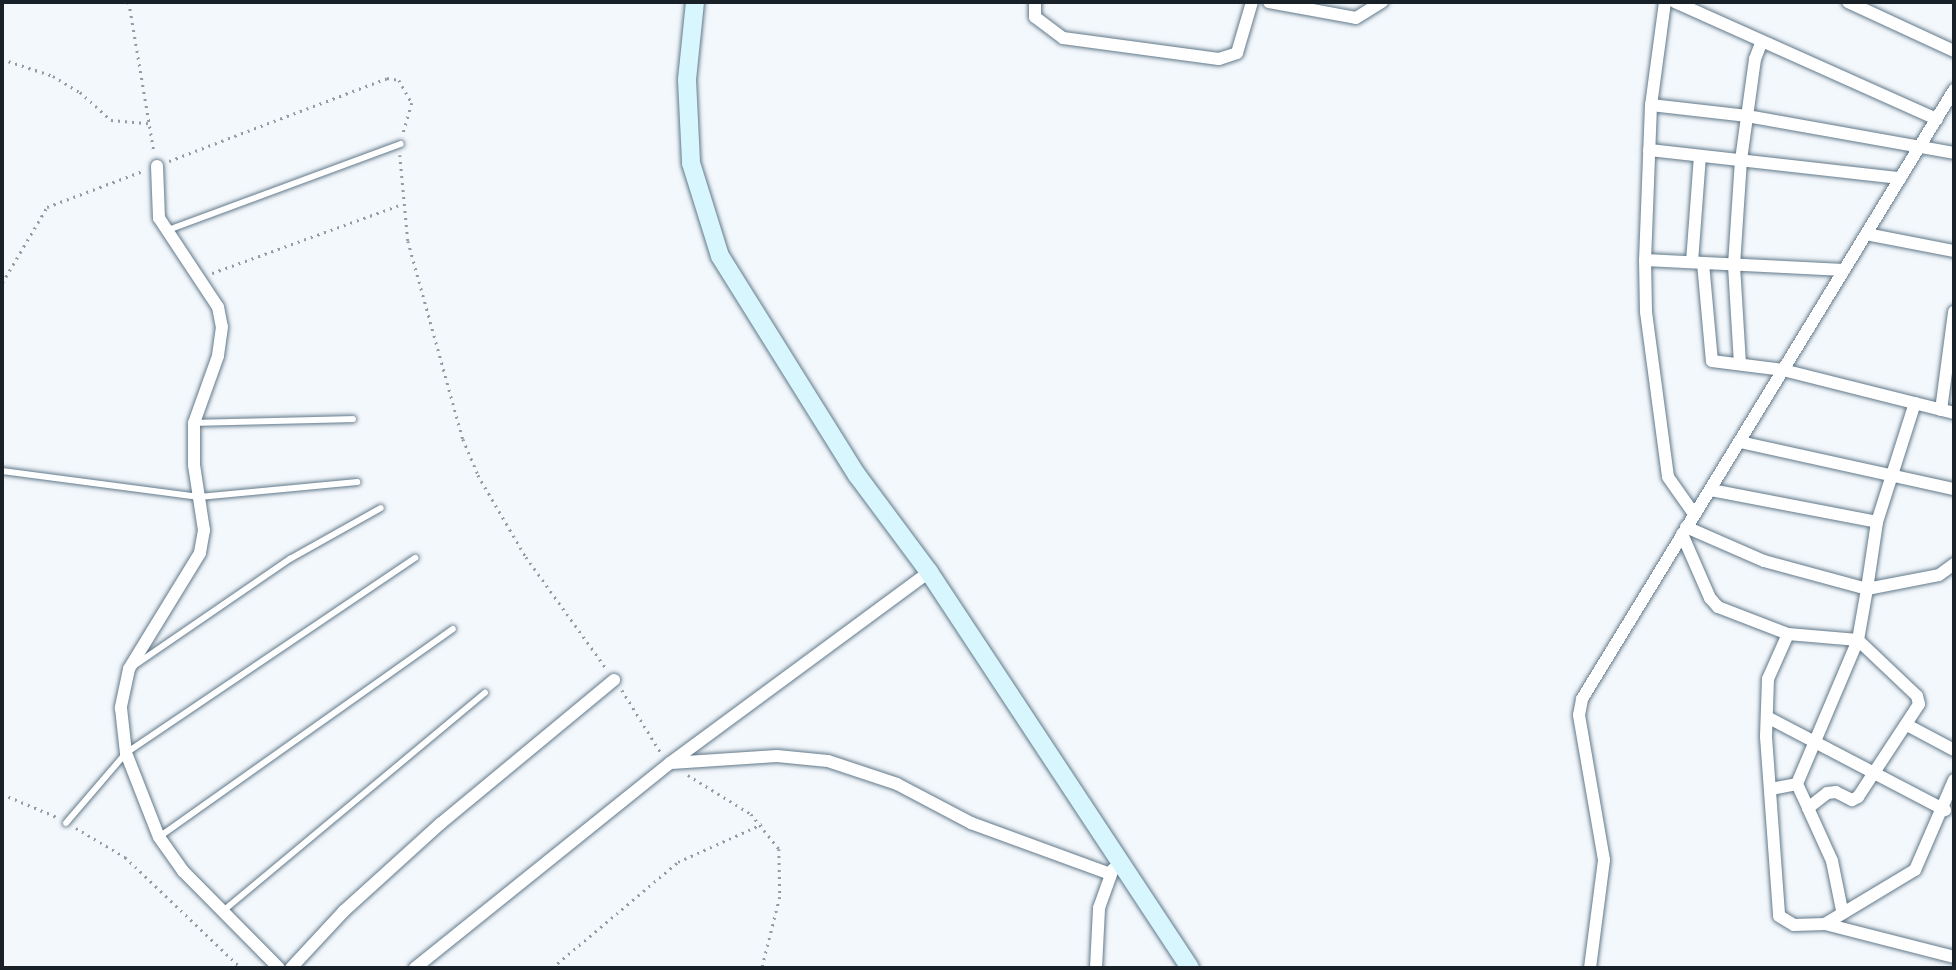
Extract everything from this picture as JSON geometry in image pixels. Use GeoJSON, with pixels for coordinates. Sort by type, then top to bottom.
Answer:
{"type":"FeatureCollection","features":[{"type":"Feature","properties":{"kind":"street"},"geometry":{"type":"LineString","coordinates":[[695,2],[687,80],[691,163],[720,256],[857,475],[929,572],[1113,868],[1190,968]]}},
{"type":"Feature","properties":{"kind":"street"},"geometry":{"type":"LineString","coordinates":[[1035,2],[1035,17],[1063,38],[1219,60],[1237,53],[1252,2]]}},
{"type":"Feature","properties":{"kind":"street"},"geometry":{"type":"LineString","coordinates":[[1269,2],[1356,18],[1382,2]]}},
{"type":"Feature","properties":{"kind":"street"},"geometry":{"type":"LineString","coordinates":[[1665,2],[1651,105],[1645,260],[1646,312],[1668,477],[1694,514]]}},
{"type":"Feature","properties":{"kind":"street"},"geometry":{"type":"LineString","coordinates":[[1675,2],[1937,119]]}},
{"type":"Feature","properties":{"kind":"street"},"geometry":{"type":"LineString","coordinates":[[1848,2],[1954,51]]}},
{"type":"Feature","properties":{"kind":"street"},"geometry":{"type":"LineString","coordinates":[[1740,364],[1734,265],[1741,160],[1762,41]]}},
{"type":"Feature","properties":{"kind":"street"},"geometry":{"type":"LineString","coordinates":[[1590,968],[1604,860],[1579,715],[1582,699],[1954,90]]}},
{"type":"Feature","properties":{"kind":"street"},"geometry":{"type":"LineString","coordinates":[[1651,105],[1748,116],[1954,153]]}},
{"type":"Feature","properties":{"kind":"street"},"geometry":{"type":"LineString","coordinates":[[1649,150],[1900,178]]}},
{"type":"Feature","properties":{"kind":"street"},"geometry":{"type":"LineString","coordinates":[[1700,156],[1697,263],[1709,356],[1716,362],[1783,370],[1954,413]]}},
{"type":"Feature","properties":{"kind":"street"},"geometry":{"type":"LineString","coordinates":[[157,166],[156,203],[166,231],[218,307],[222,327],[218,356],[194,424],[204,530],[192,571],[130,669],[121,708],[126,753],[159,837],[220,913],[279,968]]}},
{"type":"Feature","properties":{"kind":"street"},"geometry":{"type":"LineString","coordinates":[[1866,234],[1954,251]]}},
{"type":"Feature","properties":{"kind":"street"},"geometry":{"type":"LineString","coordinates":[[1645,260],[1844,270]]}},
{"type":"Feature","properties":{"kind":"street"},"geometry":{"type":"LineString","coordinates":[[1941,410],[1951,364],[1954,312]]}},
{"type":"Feature","properties":{"kind":"street"},"geometry":{"type":"LineString","coordinates":[[1842,910],[1832,862],[1797,784],[1858,640],[1877,522],[1914,403]]}},
{"type":"Feature","properties":{"kind":"street"},"geometry":{"type":"LineString","coordinates":[[1740,442],[1891,472],[1954,489]]}},
{"type":"Feature","properties":{"kind":"street"},"geometry":{"type":"LineString","coordinates":[[1711,490],[1877,522]]}},
{"type":"Feature","properties":{"kind":"street"},"geometry":{"type":"LineString","coordinates":[[1684,531],[1764,561],[1867,589],[1939,575],[1954,564]]}},
{"type":"Feature","properties":{"kind":"street"},"geometry":{"type":"LineString","coordinates":[[1684,531],[1710,598],[1718,607],[1788,634],[1858,640],[1917,696],[1919,704],[1907,725],[1858,797],[1852,800],[1836,792],[1827,793],[1808,808]]}},
{"type":"Feature","properties":{"kind":"street"},"geometry":{"type":"LineString","coordinates":[[415,968],[670,763],[929,572]]}},
{"type":"Feature","properties":{"kind":"street"},"geometry":{"type":"LineString","coordinates":[[1939,575],[1954,580]]}},
{"type":"Feature","properties":{"kind":"street"},"geometry":{"type":"LineString","coordinates":[[1788,634],[1768,679],[1767,717],[1779,916],[1794,925],[1825,924],[1954,957]]}},
{"type":"Feature","properties":{"kind":"street"},"geometry":{"type":"LineString","coordinates":[[292,968],[383,875],[614,680]]}},
{"type":"Feature","properties":{"kind":"street"},"geometry":{"type":"LineString","coordinates":[[1767,717],[1815,738],[1945,810]]}},
{"type":"Feature","properties":{"kind":"street"},"geometry":{"type":"LineString","coordinates":[[1907,725],[1954,750]]}},
{"type":"Feature","properties":{"kind":"street"},"geometry":{"type":"LineString","coordinates":[[670,763],[777,756],[828,761],[898,784],[971,823],[1113,868]]}},
{"type":"Feature","properties":{"kind":"street"},"geometry":{"type":"LineString","coordinates":[[1825,924],[1842,910],[1915,870],[1945,810],[1954,780]]}},
{"type":"Feature","properties":{"kind":"street"},"geometry":{"type":"LineString","coordinates":[[1771,789],[1797,784]]}},
{"type":"Feature","properties":{"kind":"street"},"geometry":{"type":"LineString","coordinates":[[1096,968],[1099,908],[1113,868]]}},
{"type":"Feature","properties":{"kind":"lane"},"geometry":{"type":"LineString","coordinates":[[166,231],[401,145]]}},
{"type":"Feature","properties":{"kind":"lane"},"geometry":{"type":"LineString","coordinates":[[194,424],[353,419]]}},
{"type":"Feature","properties":{"kind":"lane"},"geometry":{"type":"LineString","coordinates":[[2,471],[199,497],[357,481]]}},
{"type":"Feature","properties":{"kind":"lane"},"geometry":{"type":"LineString","coordinates":[[130,669],[290,559],[381,508]]}},
{"type":"Feature","properties":{"kind":"lane"},"geometry":{"type":"LineString","coordinates":[[66,822],[126,753],[415,558]]}},
{"type":"Feature","properties":{"kind":"lane"},"geometry":{"type":"LineString","coordinates":[[159,837],[453,629]]}},
{"type":"Feature","properties":{"kind":"lane"},"geometry":{"type":"LineString","coordinates":[[220,913],[485,693]]}},
{"type":"Feature","properties":{"kind":"path"},"geometry":{"type":"LineString","coordinates":[[129,2],[157,166]]}},
{"type":"Feature","properties":{"kind":"path"},"geometry":{"type":"LineString","coordinates":[[2,59],[53,76],[80,92],[111,120],[148,123]]}},
{"type":"Feature","properties":{"kind":"path"},"geometry":{"type":"LineString","coordinates":[[2,282],[47,207],[387,78],[399,80],[412,103],[401,145],[401,205],[420,288],[478,475],[564,615],[614,680],[670,763],[762,824],[779,849],[782,879],[762,968]]}},
{"type":"Feature","properties":{"kind":"path"},"geometry":{"type":"LineString","coordinates":[[199,277],[401,205]]}},
{"type":"Feature","properties":{"kind":"path"},"geometry":{"type":"LineString","coordinates":[[2,794],[66,822],[125,858],[241,968]]}},
{"type":"Feature","properties":{"kind":"path"},"geometry":{"type":"LineString","coordinates":[[552,968],[677,862],[762,824]]}}]}
